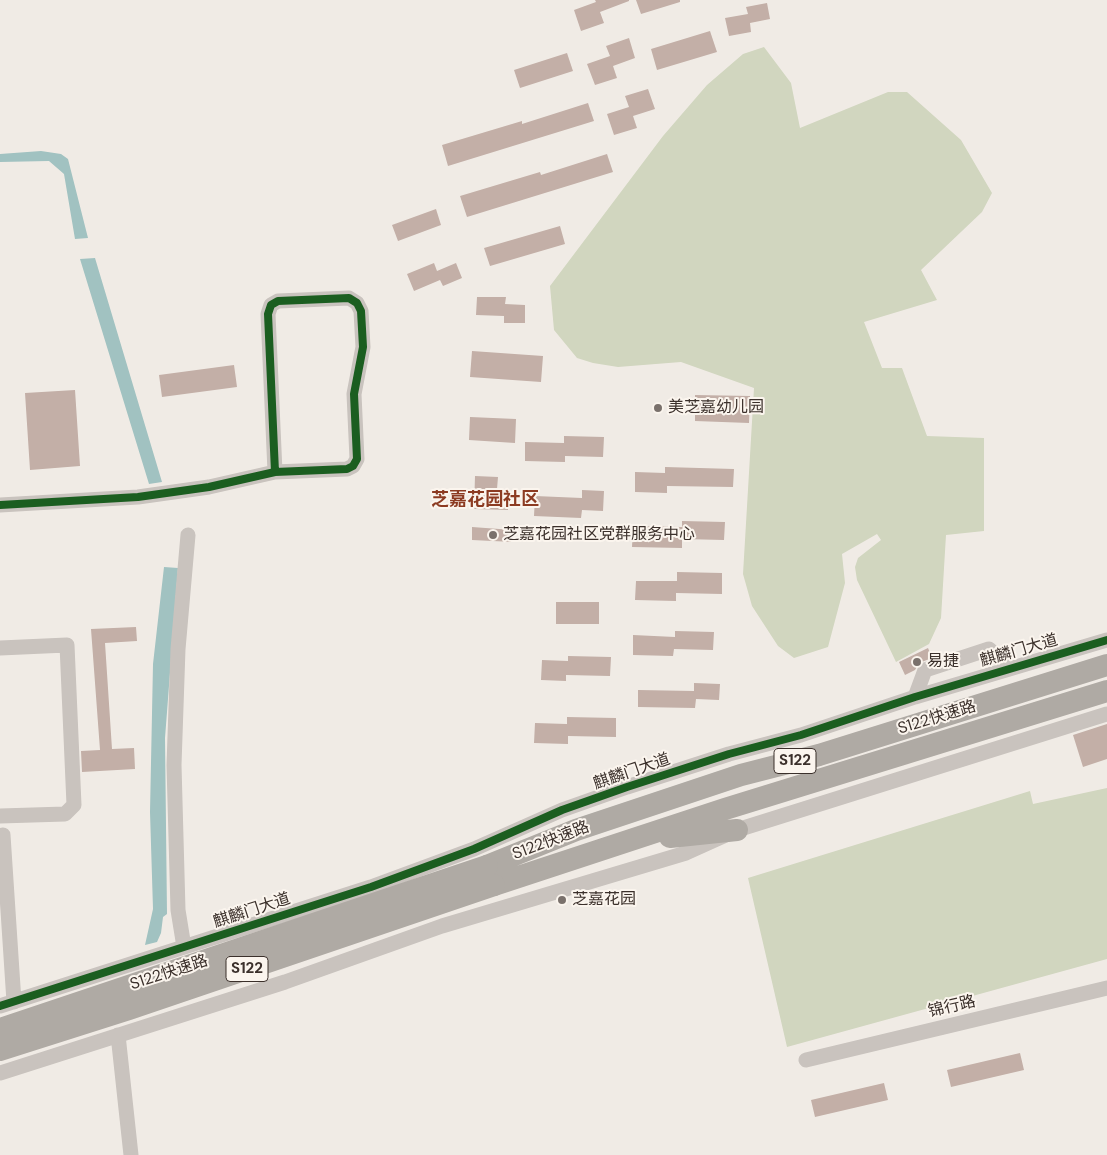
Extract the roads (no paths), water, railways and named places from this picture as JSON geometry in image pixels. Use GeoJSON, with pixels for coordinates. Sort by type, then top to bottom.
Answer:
{"type":"FeatureCollection","features":[{"type":"Feature","properties":{"kind":"highway","name":"S122快速路"},"geometry":{"type":"LineString","coordinates":[[0,1050],[138,1006],[490,875],[576,830],[741,775],[819,755],[1107,665]]}},
{"type":"Feature","properties":{"kind":"highway","name":"S122快速路"},"geometry":{"type":"LineString","coordinates":[[0,1029],[490,875],[626,842],[724,809],[1107,691]]}},
{"type":"Feature","properties":{"kind":"highway"},"geometry":{"type":"LineString","coordinates":[[626,842],[738,830]]}},
{"type":"Feature","properties":{"kind":"street"},"geometry":{"type":"LineString","coordinates":[[0,505],[138,497],[178,492],[275,472],[347,470],[354,466],[357,459],[354,394],[363,347],[361,310],[357,303],[349,298],[278,301],[271,306],[268,314],[275,472]]}},
{"type":"Feature","properties":{"kind":"street"},"geometry":{"type":"LineString","coordinates":[[178,949],[174,765],[178,649],[188,535]]}},
{"type":"Feature","properties":{"kind":"street","name":"麒麟门大道"},"geometry":{"type":"LineString","coordinates":[[7,1004],[299,910],[474,849],[562,810],[627,787],[729,754],[800,735],[1009,668],[1107,640]]}},
{"type":"Feature","properties":{"kind":"street"},"geometry":{"type":"LineString","coordinates":[[0,648],[67,645],[74,806],[66,814],[0,816]]}},
{"type":"Feature","properties":{"kind":"street"},"geometry":{"type":"LineString","coordinates":[[915,697],[925,670],[989,649],[1009,668]]}},
{"type":"Feature","properties":{"kind":"street"},"geometry":{"type":"LineString","coordinates":[[0,1073],[232,999],[442,926],[686,853],[738,830],[1107,714]]}},
{"type":"Feature","properties":{"kind":"street"},"geometry":{"type":"LineString","coordinates":[[3,835],[7,1004]]}},
{"type":"Feature","properties":{"kind":"street"},"geometry":{"type":"LineString","coordinates":[[299,910],[280,924],[272,949],[295,966],[319,970]]}},
{"type":"Feature","properties":{"kind":"street"},"geometry":{"type":"LineString","coordinates":[[212,938],[228,945],[241,960],[246,978],[241,989],[232,999]]}},
{"type":"Feature","properties":{"kind":"street","name":"锦行路"},"geometry":{"type":"LineString","coordinates":[[806,1060],[1107,988]]}},
{"type":"Feature","properties":{"kind":"street"},"geometry":{"type":"LineString","coordinates":[[118,1035],[131,1155]]}},
{"type":"Feature","properties":{"kind":"water"},"geometry":{"type":"Polygon","coordinates":[[[41,151],[61,154],[68,159],[88,238],[75,239],[64,174],[49,161],[0,162],[0,154],[41,151]]]}},
{"type":"Feature","properties":{"kind":"water"},"geometry":{"type":"Polygon","coordinates":[[[95,258],[162,482],[149,484],[80,259],[95,258]]]}},
{"type":"Feature","properties":{"kind":"water"},"geometry":{"type":"Polygon","coordinates":[[[164,567],[178,568],[165,738],[167,914],[163,917],[161,933],[157,942],[145,945],[153,909],[150,812],[153,664],[164,567]]]}},
{"type":"Feature","properties":{"kind":"place","name":"美芝嘉幼儿园"},"geometry":{"type":"Point","coordinates":[658,408]}},
{"type":"Feature","properties":{"kind":"place","name":"芝嘉花园社区党群服务中心"},"geometry":{"type":"Point","coordinates":[493,535]}},
{"type":"Feature","properties":{"kind":"place","name":"易捷"},"geometry":{"type":"Point","coordinates":[917,662]}},
{"type":"Feature","properties":{"kind":"place","name":"芝嘉花园"},"geometry":{"type":"Point","coordinates":[562,900]}},
{"type":"Feature","properties":{"kind":"district","name":"芝嘉花园社区"},"geometry":{"type":"Point","coordinates":[485,500]}}]}
